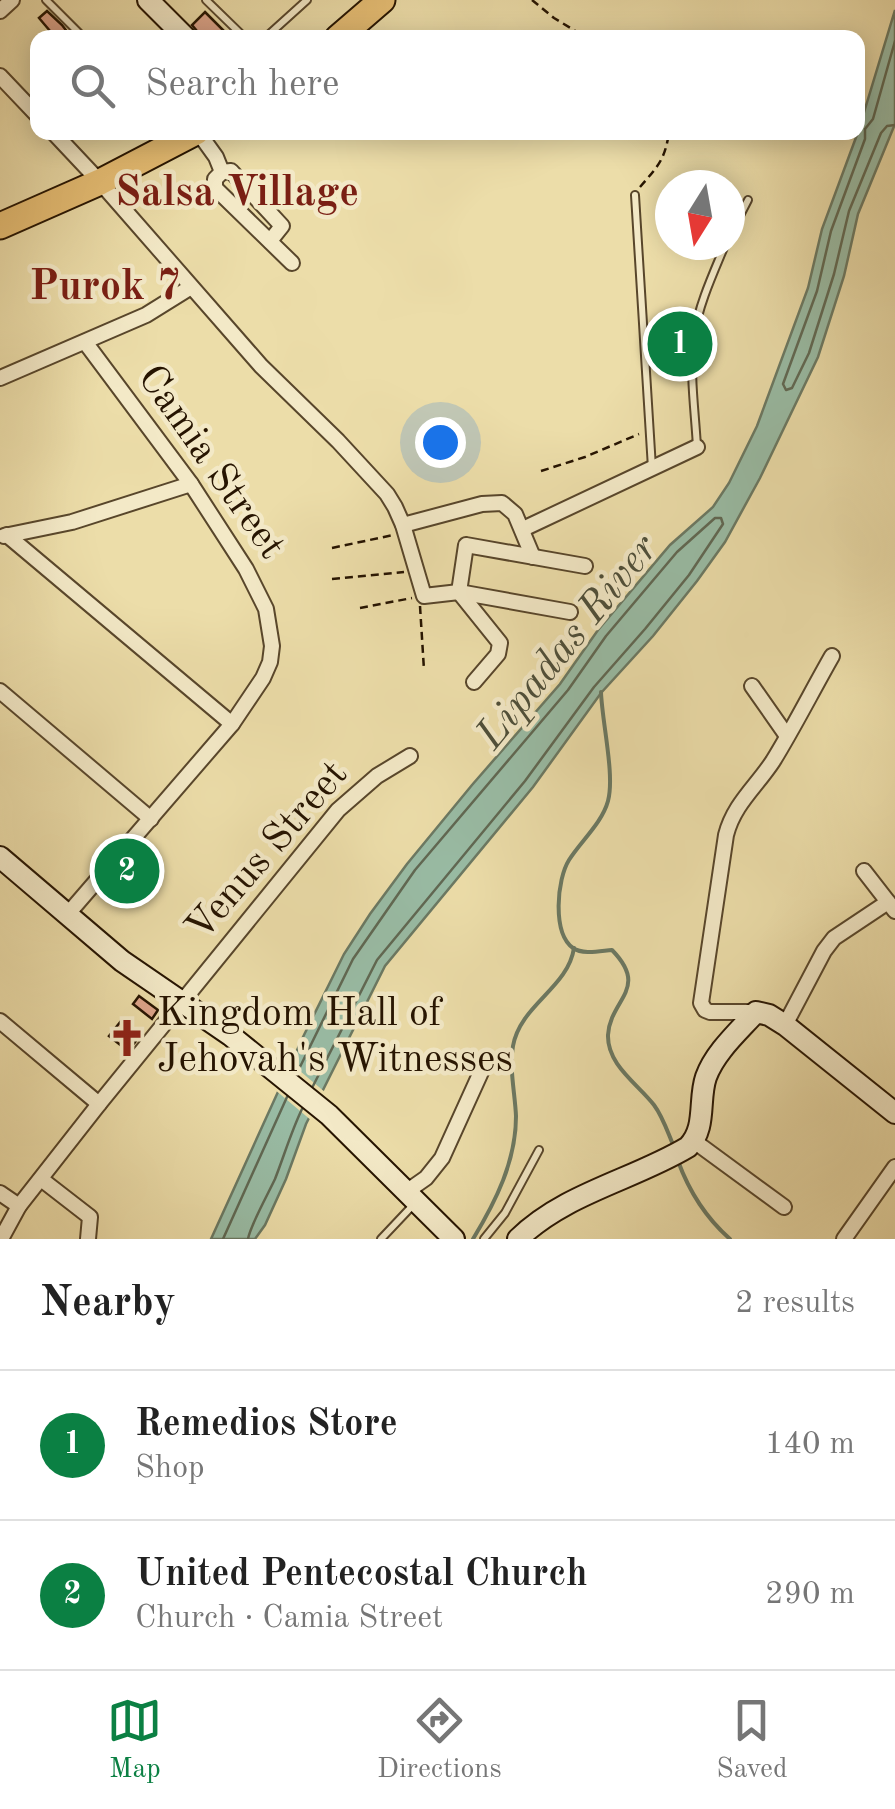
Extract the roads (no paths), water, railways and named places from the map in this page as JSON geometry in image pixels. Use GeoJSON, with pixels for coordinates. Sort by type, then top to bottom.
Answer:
{"type":"FeatureCollection","features":[{"type":"Feature","properties":{"kind":"highway"},"geometry":{"type":"LineString","coordinates":[[347,30],[382,0]]}},
{"type":"Feature","properties":{"kind":"highway"},"geometry":{"type":"LineString","coordinates":[[0,226],[100,182],[181,140]]}},
{"type":"Feature","properties":{"kind":"main road"},"geometry":{"type":"LineString","coordinates":[[148,0],[178,30]]}},
{"type":"Feature","properties":{"kind":"main road"},"geometry":{"type":"LineString","coordinates":[[0,857],[122,961],[256,1055],[329,1114],[411,1197],[443,1236]]}},
{"type":"Feature","properties":{"kind":"main road"},"geometry":{"type":"LineString","coordinates":[[518,1239],[550,1213],[682,1149],[699,1127],[708,1072],[756,1012],[784,1024],[895,1114]]}},
{"type":"Feature","properties":{"kind":"street"},"geometry":{"type":"LineString","coordinates":[[0,11],[12,0]]}},
{"type":"Feature","properties":{"kind":"street"},"geometry":{"type":"LineString","coordinates":[[3,83],[30,108]]}},
{"type":"Feature","properties":{"kind":"street"},"geometry":{"type":"LineString","coordinates":[[61,140],[261,366],[374,479],[396,507],[424,596],[458,592],[570,612]]}},
{"type":"Feature","properties":{"kind":"street"},"geometry":{"type":"LineString","coordinates":[[203,140],[222,172]]}},
{"type":"Feature","properties":{"kind":"street"},"geometry":{"type":"LineString","coordinates":[[270,241],[282,226],[231,171],[222,172],[215,179],[215,188],[292,263]]}},
{"type":"Feature","properties":{"kind":"street"},"geometry":{"type":"LineString","coordinates":[[0,378],[146,315],[191,287]]}},
{"type":"Feature","properties":{"kind":"street","name":"Camia Street"},"geometry":{"type":"LineString","coordinates":[[67,915],[232,724],[270,662],[272,646],[259,592],[191,484],[84,342]]}},
{"type":"Feature","properties":{"kind":"street"},"geometry":{"type":"LineString","coordinates":[[523,529],[698,447]]}},
{"type":"Feature","properties":{"kind":"street"},"geometry":{"type":"LineString","coordinates":[[4,536],[72,522],[191,484]]}},
{"type":"Feature","properties":{"kind":"street"},"geometry":{"type":"LineString","coordinates":[[404,529],[494,502],[510,508],[533,556]]}},
{"type":"Feature","properties":{"kind":"street"},"geometry":{"type":"LineString","coordinates":[[4,536],[232,724]]}},
{"type":"Feature","properties":{"kind":"street"},"geometry":{"type":"LineString","coordinates":[[474,682],[498,654],[500,643],[458,592],[466,544],[585,566]]}},
{"type":"Feature","properties":{"kind":"street"},"geometry":{"type":"LineString","coordinates":[[756,1012],[710,1012],[702,1008],[722,850],[734,809],[761,779],[832,656]]}},
{"type":"Feature","properties":{"kind":"street"},"geometry":{"type":"LineString","coordinates":[[752,686],[787,736]]}},
{"type":"Feature","properties":{"kind":"street"},"geometry":{"type":"LineString","coordinates":[[0,691],[151,818]]}},
{"type":"Feature","properties":{"kind":"street","name":"Venus Street"},"geometry":{"type":"LineString","coordinates":[[1,1239],[40,1179],[338,810],[367,783],[410,756]]}},
{"type":"Feature","properties":{"kind":"street"},"geometry":{"type":"LineString","coordinates":[[784,1024],[834,938],[892,906],[864,871]]}},
{"type":"Feature","properties":{"kind":"street"},"geometry":{"type":"LineString","coordinates":[[0,1022],[99,1104]]}},
{"type":"Feature","properties":{"kind":"street"},"geometry":{"type":"LineString","coordinates":[[411,1197],[442,1158],[486,1061]]}},
{"type":"Feature","properties":{"kind":"street"},"geometry":{"type":"LineString","coordinates":[[682,1149],[784,1206]]}},
{"type":"Feature","properties":{"kind":"street"},"geometry":{"type":"LineString","coordinates":[[844,1239],[895,1166]]}},
{"type":"Feature","properties":{"kind":"street"},"geometry":{"type":"LineString","coordinates":[[40,1179],[90,1217],[88,1239]]}},
{"type":"Feature","properties":{"kind":"street"},"geometry":{"type":"LineString","coordinates":[[0,1193],[20,1206]]}},
{"type":"Feature","properties":{"kind":"lane"},"geometry":{"type":"LineString","coordinates":[[46,0],[76,30]]}},
{"type":"Feature","properties":{"kind":"lane"},"geometry":{"type":"LineString","coordinates":[[206,0],[237,30]]}},
{"type":"Feature","properties":{"kind":"lane"},"geometry":{"type":"LineString","coordinates":[[273,30],[307,0]]}},
{"type":"Feature","properties":{"kind":"lane"},"geometry":{"type":"LineString","coordinates":[[635,195],[652,469]]}},
{"type":"Feature","properties":{"kind":"lane"},"geometry":{"type":"LineString","coordinates":[[745,206],[748,200]]}},
{"type":"Feature","properties":{"kind":"lane"},"geometry":{"type":"LineString","coordinates":[[698,447],[692,366],[694,333],[719,260]]}},
{"type":"Feature","properties":{"kind":"lane"},"geometry":{"type":"LineString","coordinates":[[484,1239],[505,1213],[539,1150]]}},
{"type":"Feature","properties":{"kind":"lane"},"geometry":{"type":"LineString","coordinates":[[381,1239],[411,1197]]}},
{"type":"Feature","properties":{"kind":"water"},"geometry":{"type":"Polygon","coordinates":[[[895,10],[895,124],[858,214],[844,276],[818,357],[725,542],[653,636],[601,693],[533,787],[385,966],[306,1124],[286,1179],[255,1239],[211,1239],[303,1037],[344,954],[370,914],[472,785],[560,684],[598,630],[670,545],[713,507],[729,483],[757,426],[808,288],[822,229],[855,140],[865,140],[865,109],[895,10]]]}},
{"type":"Feature","properties":{"kind":"waterway"},"geometry":{"type":"LineString","coordinates":[[601,692],[609,763],[608,801],[565,869],[559,892],[559,919],[566,941],[573,948],[587,952],[612,950],[623,963],[628,985],[610,1023],[609,1046],[618,1065],[657,1110],[674,1147]]}},
{"type":"Feature","properties":{"kind":"waterway"},"geometry":{"type":"LineString","coordinates":[[473,1239],[497,1195],[513,1149],[516,1116],[512,1054],[517,1032],[563,974],[574,948]]}},
{"type":"Feature","properties":{"kind":"waterway"},"geometry":{"type":"LineString","coordinates":[[678,1161],[699,1203],[730,1239]]}},
{"type":"Feature","properties":{"kind":"place","name":"Remedios Store"},"geometry":{"type":"Point","coordinates":[680,344]}},
{"type":"Feature","properties":{"kind":"place","name":"United Pentecostal Church"},"geometry":{"type":"Point","coordinates":[127,871]}},
{"type":"Feature","properties":{"kind":"place","name":"Kingdom Hall of Jehovah's Witnesses"},"geometry":{"type":"Point","coordinates":[127,1038]}},
{"type":"Feature","properties":{"kind":"district","name":"Salsa Village"},"geometry":{"type":"Point","coordinates":[237,194]}},
{"type":"Feature","properties":{"kind":"district","name":"Purok 7"},"geometry":{"type":"Point","coordinates":[105,288]}},
{"type":"Feature","properties":{"kind":"water label","name":"Lipadas River"},"geometry":{"type":"Point","coordinates":[568,643]}}]}
